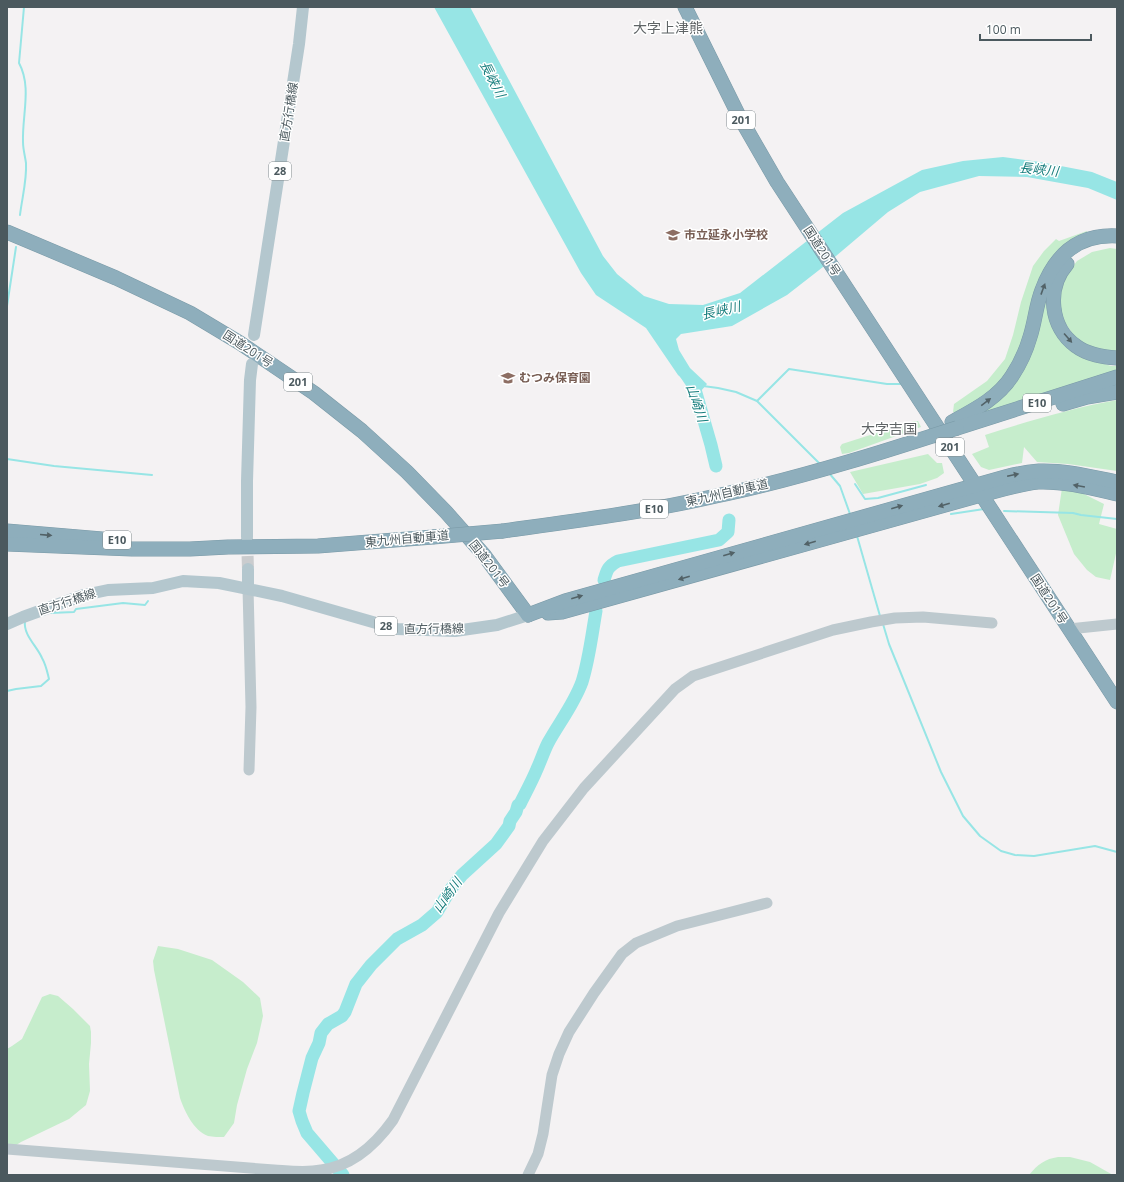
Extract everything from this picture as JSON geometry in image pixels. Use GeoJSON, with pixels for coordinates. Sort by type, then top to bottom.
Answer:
{"type":"FeatureCollection","features":[{"type":"Feature","properties":{"kind":"highway","name":"国道201号"},"geometry":{"type":"LineString","coordinates":[[685,7],[739,116],[777,182],[1117,702]]}},
{"type":"Feature","properties":{"kind":"highway","name":"国道201号"},"geometry":{"type":"LineString","coordinates":[[7,232],[116,278],[190,313],[252,351],[314,393],[362,431],[407,472],[442,507],[484,555],[528,615]]}},
{"type":"Feature","properties":{"kind":"highway"},"geometry":{"type":"LineString","coordinates":[[954,425],[996,394],[1011,378],[1022,360],[1030,337],[1042,291],[1049,273],[1059,258],[1081,241],[1094,237],[1117,236]]}},
{"type":"Feature","properties":{"kind":"highway"},"geometry":{"type":"LineString","coordinates":[[1117,244],[1094,246],[1073,257],[1057,279],[1053,301],[1054,312],[1061,330],[1075,346],[1096,356],[1117,358]]}},
{"type":"Feature","properties":{"kind":"highway","name":"E10"},"geometry":{"type":"LineString","coordinates":[[954,425],[1017,409],[1117,377]]}},
{"type":"Feature","properties":{"kind":"highway"},"geometry":{"type":"LineString","coordinates":[[1017,409],[1036,412],[1087,397],[1117,392]]}},
{"type":"Feature","properties":{"kind":"highway","name":"東九州自動車道"},"geometry":{"type":"LineString","coordinates":[[7,544],[132,550],[318,546],[433,537],[587,520],[654,509],[801,475],[954,425]]}},
{"type":"Feature","properties":{"kind":"highway"},"geometry":{"type":"LineString","coordinates":[[978,490],[1005,477],[1039,471],[1072,473],[1117,482]]}},
{"type":"Feature","properties":{"kind":"highway"},"geometry":{"type":"LineString","coordinates":[[528,615],[565,601],[860,523],[978,490],[1023,484],[1054,482],[1117,494]]}},
{"type":"Feature","properties":{"kind":"highway","name":"東九州自動車道"},"geometry":{"type":"LineString","coordinates":[[7,531],[228,547]]}},
{"type":"Feature","properties":{"kind":"main road","name":"直方行橋線"},"geometry":{"type":"LineString","coordinates":[[254,335],[298,52],[303,7]]}},
{"type":"Feature","properties":{"kind":"main road"},"geometry":{"type":"LineString","coordinates":[[247,537],[247,468],[250,380],[252,364]]}},
{"type":"Feature","properties":{"kind":"main road"},"geometry":{"type":"LineString","coordinates":[[248,569],[248,588]]}},
{"type":"Feature","properties":{"kind":"main road","name":"直方行橋線"},"geometry":{"type":"LineString","coordinates":[[7,624],[64,601],[84,595],[108,590],[154,588],[183,581],[219,582],[248,588],[282,596],[397,629],[454,631],[497,625],[528,615]]}},
{"type":"Feature","properties":{"kind":"street"},"geometry":{"type":"LineString","coordinates":[[248,588],[251,707],[249,770]]}},
{"type":"Feature","properties":{"kind":"street"},"geometry":{"type":"LineString","coordinates":[[7,1149],[274,1170],[322,1170],[332,1168],[346,1162],[370,1148],[384,1134],[393,1120],[426,1059],[499,913],[543,842],[584,788],[675,689],[693,676],[700,673],[833,630],[871,622],[895,618],[923,616],[992,623]]}},
{"type":"Feature","properties":{"kind":"street"},"geometry":{"type":"LineString","coordinates":[[1069,629],[1117,624]]}},
{"type":"Feature","properties":{"kind":"street"},"geometry":{"type":"LineString","coordinates":[[528,1175],[538,1154],[543,1134],[552,1075],[559,1054],[569,1032],[594,992],[622,954],[636,943],[677,926],[767,903]]}},
{"type":"Feature","properties":{"kind":"green space"},"geometry":{"type":"Polygon","coordinates":[[[1087,231],[1087,233],[1061,248],[1024,342],[1000,384],[958,413],[953,412],[954,404],[987,381],[1005,359],[1033,266],[1044,251],[1056,239],[1059,241],[1087,231]]]}},
{"type":"Feature","properties":{"kind":"green space"},"geometry":{"type":"Polygon","coordinates":[[[1110,248],[1117,249],[1117,354],[1094,350],[1077,340],[1063,320],[1060,306],[1061,289],[1068,273],[1077,261],[1092,252],[1110,248]]]}},
{"type":"Feature","properties":{"kind":"green space"},"geometry":{"type":"Polygon","coordinates":[[[1045,300],[1053,329],[1087,358],[1111,366],[1117,366],[1117,371],[986,413],[985,409],[1008,393],[1029,357],[1045,300]]]}},
{"type":"Feature","properties":{"kind":"green space"},"geometry":{"type":"Polygon","coordinates":[[[1117,400],[1117,471],[1068,464],[1037,462],[1024,447],[1022,463],[989,470],[981,467],[972,454],[989,447],[985,435],[1051,415],[1117,400]]]}},
{"type":"Feature","properties":{"kind":"green space"},"geometry":{"type":"Polygon","coordinates":[[[918,421],[921,427],[849,453],[842,454],[840,447],[842,444],[918,421]]]}},
{"type":"Feature","properties":{"kind":"green space"},"geometry":{"type":"Polygon","coordinates":[[[928,454],[937,463],[942,463],[944,473],[937,478],[920,484],[863,494],[850,472],[928,454]]]}},
{"type":"Feature","properties":{"kind":"green space"},"geometry":{"type":"Polygon","coordinates":[[[1062,488],[1080,492],[1104,504],[1099,524],[1117,529],[1117,549],[1110,580],[1096,577],[1087,570],[1074,554],[1058,515],[1062,488]]]}},
{"type":"Feature","properties":{"kind":"green space"},"geometry":{"type":"Polygon","coordinates":[[[158,946],[178,949],[212,960],[243,982],[260,998],[263,1016],[257,1043],[247,1069],[237,1105],[234,1123],[224,1137],[208,1136],[198,1130],[187,1115],[180,1098],[154,970],[153,961],[158,946]]]}},
{"type":"Feature","properties":{"kind":"green space"},"geometry":{"type":"Polygon","coordinates":[[[50,994],[58,996],[90,1026],[90,1091],[86,1105],[69,1119],[21,1142],[7,1152],[7,1049],[22,1039],[42,997],[50,994]]]}},
{"type":"Feature","properties":{"kind":"green space"},"geometry":{"type":"Polygon","coordinates":[[[1070,1157],[1090,1162],[1113,1175],[1029,1175],[1042,1163],[1049,1159],[1070,1157]]]}},
{"type":"Feature","properties":{"kind":"water","name":"長峡川"},"geometry":{"type":"Polygon","coordinates":[[[434,7],[470,7],[603,256],[617,274],[644,296],[669,304],[703,305],[740,293],[843,213],[922,170],[963,161],[1003,157],[1040,162],[1092,172],[1117,182],[1117,200],[1088,188],[1027,177],[979,176],[920,192],[888,212],[823,267],[787,295],[732,326],[681,334],[676,339],[679,350],[690,368],[707,384],[701,391],[692,388],[678,375],[646,328],[596,295],[581,273],[434,7]]]}},
{"type":"Feature","properties":{"kind":"waterway"},"geometry":{"type":"LineString","coordinates":[[20,215],[26,169],[23,142],[26,91],[23,72],[19,63],[24,7]]}},
{"type":"Feature","properties":{"kind":"waterway"},"geometry":{"type":"LineString","coordinates":[[7,306],[16,247]]}},
{"type":"Feature","properties":{"kind":"waterway"},"geometry":{"type":"LineString","coordinates":[[757,401],[789,369],[887,384],[900,384]]}},
{"type":"Feature","properties":{"kind":"waterway","name":"山崎川"},"geometry":{"type":"LineString","coordinates":[[686,374],[694,386],[716,466]]}},
{"type":"Feature","properties":{"kind":"waterway"},"geometry":{"type":"LineString","coordinates":[[703,386],[736,392],[757,401],[820,464]]}},
{"type":"Feature","properties":{"kind":"waterway"},"geometry":{"type":"LineString","coordinates":[[7,459],[54,466],[152,475]]}},
{"type":"Feature","properties":{"kind":"waterway"},"geometry":{"type":"LineString","coordinates":[[829,473],[840,486],[850,514]]}},
{"type":"Feature","properties":{"kind":"waterway"},"geometry":{"type":"LineString","coordinates":[[855,484],[865,499],[878,498],[926,485]]}},
{"type":"Feature","properties":{"kind":"waterway"},"geometry":{"type":"LineString","coordinates":[[951,514],[984,509]]}},
{"type":"Feature","properties":{"kind":"waterway"},"geometry":{"type":"LineString","coordinates":[[1004,511],[1073,513],[1117,519]]}},
{"type":"Feature","properties":{"kind":"waterway","name":"山崎川"},"geometry":{"type":"LineString","coordinates":[[604,580],[608,569],[618,561],[719,540],[728,532],[729,520]]}},
{"type":"Feature","properties":{"kind":"waterway"},"geometry":{"type":"LineString","coordinates":[[857,536],[880,616]]}},
{"type":"Feature","properties":{"kind":"waterway"},"geometry":{"type":"LineString","coordinates":[[50,613],[74,612],[76,609],[123,603],[145,605],[148,601]]}},
{"type":"Feature","properties":{"kind":"waterway","name":"山崎川"},"geometry":{"type":"LineString","coordinates":[[343,1175],[307,1133],[299,1111],[312,1058],[319,1043],[321,1033],[328,1024],[342,1016],[345,1012],[356,984],[371,965],[397,939],[422,925],[437,912],[450,890],[462,875],[496,844],[509,826],[510,821],[533,778],[548,743],[579,690],[588,656],[596,611]]}},
{"type":"Feature","properties":{"kind":"waterway"},"geometry":{"type":"LineString","coordinates":[[7,691],[41,686],[49,679],[40,654],[28,636],[25,621]]}},
{"type":"Feature","properties":{"kind":"waterway"},"geometry":{"type":"LineString","coordinates":[[883,624],[889,644],[941,772],[963,816],[980,836],[1001,851],[1015,855],[1034,856],[1095,846],[1117,852]]}},
{"type":"Feature","properties":{"kind":"tunnel"},"geometry":{"type":"LineString","coordinates":[[247,538],[248,569]]}},
{"type":"Feature","properties":{"kind":"place","name":"市立延永小学校"},"geometry":{"type":"Point","coordinates":[673,235]}},
{"type":"Feature","properties":{"kind":"place","name":"むつみ保育園"},"geometry":{"type":"Point","coordinates":[508,378]}},
{"type":"Feature","properties":{"kind":"district","name":"大字上津熊"},"geometry":{"type":"Point","coordinates":[668,28]}},
{"type":"Feature","properties":{"kind":"district","name":"大字吉国"},"geometry":{"type":"Point","coordinates":[889,429]}}]}
